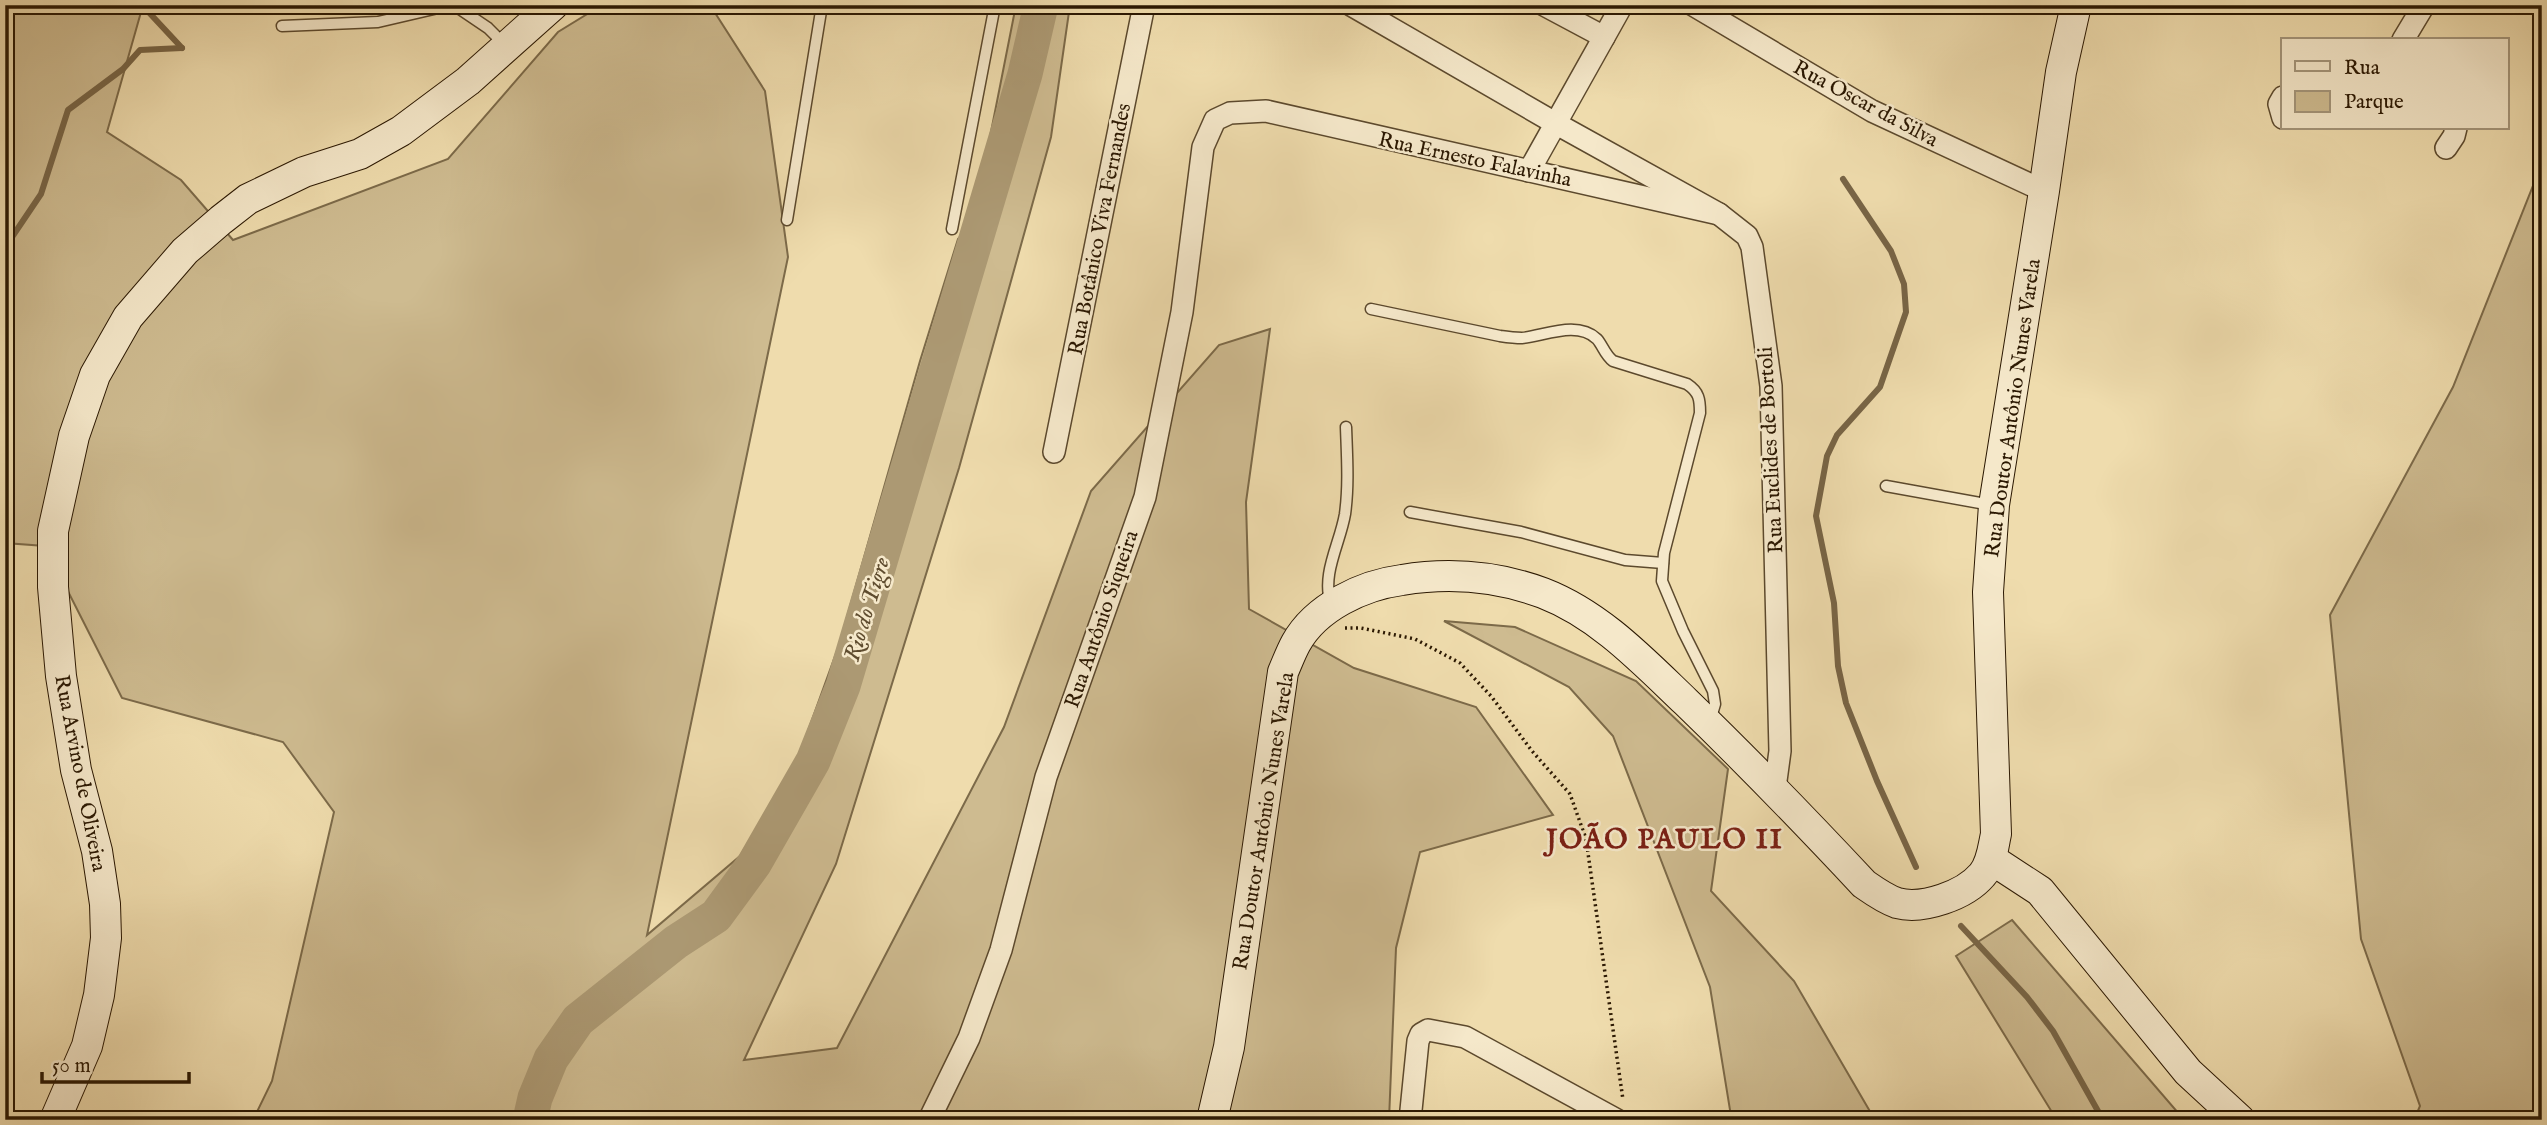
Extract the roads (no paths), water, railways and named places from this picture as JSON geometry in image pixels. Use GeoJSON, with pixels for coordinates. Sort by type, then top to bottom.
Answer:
{"type":"FeatureCollection","features":[{"type":"Feature","properties":{"kind":"street","name":"Rua Arvino de Oliveira"},"geometry":{"type":"LineString","coordinates":[[55,1120],[87,1046],[99,995],[106,938],[105,904],[97,851],[76,770],[61,677],[53,587],[53,531],[74,436],[94,375],[128,317],[185,251],[221,220],[248,199],[304,172],[360,154],[401,131],[468,81],[554,5]]}},
{"type":"Feature","properties":{"kind":"street","name":"Rua Botânico Viva Fernandes"},"geometry":{"type":"LineString","coordinates":[[1054,452],[1144,5]]}},
{"type":"Feature","properties":{"kind":"street","name":"Rua Euclides de Bortoli"},"geometry":{"type":"LineString","coordinates":[[1351,5],[1719,214],[1747,236],[1752,247],[1771,386],[1780,751],[1775,788]]}},
{"type":"Feature","properties":{"kind":"street"},"geometry":{"type":"LineString","coordinates":[[1544,5],[1604,37]]}},
{"type":"Feature","properties":{"kind":"street"},"geometry":{"type":"LineString","coordinates":[[1529,172],[1622,5]]}},
{"type":"Feature","properties":{"kind":"street","name":"Rua Oscar da Silva"},"geometry":{"type":"LineString","coordinates":[[1693,5],[1872,111],[2044,191]]}},
{"type":"Feature","properties":{"kind":"street","name":"Rua Doutor Antônio Nunes Varela"},"geometry":{"type":"LineString","coordinates":[[1212,1120],[1229,1047],[1283,672],[1297,641],[1332,606],[1353,594],[1385,582],[1450,574],[1514,584],[1545,594],[1603,627],[1635,653],[1775,788],[1864,884],[1897,902],[1935,902],[1960,891],[1983,875],[1991,859],[1996,834],[1988,592],[1994,505],[2061,72],[2076,5]]}},
{"type":"Feature","properties":{"kind":"street"},"geometry":{"type":"LineString","coordinates":[[2404,38],[2424,5]]}},
{"type":"Feature","properties":{"kind":"street","name":"Rua Ernesto Falavinha"},"geometry":{"type":"LineString","coordinates":[[1230,113],[1266,111],[1719,214]]}},
{"type":"Feature","properties":{"kind":"street","name":"Rua Antônio Siqueira"},"geometry":{"type":"LineString","coordinates":[[929,1120],[969,1038],[1001,950],[1046,777],[1144,497],[1182,312],[1203,147],[1215,120],[1230,113]]}},
{"type":"Feature","properties":{"kind":"street"},"geometry":{"type":"LineString","coordinates":[[2446,148],[2456,130]]}},
{"type":"Feature","properties":{"kind":"street"},"geometry":{"type":"LineString","coordinates":[[1991,859],[2040,891],[2188,1072],[2240,1120]]}},
{"type":"Feature","properties":{"kind":"street"},"geometry":{"type":"LineString","coordinates":[[1410,1120],[1418,1041],[1421,1034],[1428,1030],[1465,1037],[1620,1113]]}},
{"type":"Feature","properties":{"kind":"lane"},"geometry":{"type":"LineString","coordinates":[[282,26],[378,22],[453,5],[488,28],[507,47]]}},
{"type":"Feature","properties":{"kind":"lane"},"geometry":{"type":"LineString","coordinates":[[786,220],[822,5]]}},
{"type":"Feature","properties":{"kind":"lane"},"geometry":{"type":"LineString","coordinates":[[952,229],[995,5]]}},
{"type":"Feature","properties":{"kind":"lane"},"geometry":{"type":"LineString","coordinates":[[1371,309],[1500,336],[1522,338],[1564,330],[1588,334],[1596,339],[1607,357],[1613,361],[1687,384],[1695,390],[1700,398],[1700,413],[1663,564],[1662,581],[1713,691],[1715,704],[1709,724]]}},
{"type":"Feature","properties":{"kind":"lane"},"geometry":{"type":"LineString","coordinates":[[1332,606],[1327,583],[1345,515],[1348,482],[1346,427]]}},
{"type":"Feature","properties":{"kind":"lane"},"geometry":{"type":"LineString","coordinates":[[1886,486],[1994,505]]}},
{"type":"Feature","properties":{"kind":"lane"},"geometry":{"type":"LineString","coordinates":[[1410,512],[1521,532],[1625,559],[1663,564]]}},
{"type":"Feature","properties":{"kind":"waterway"},"geometry":{"type":"LineString","coordinates":[[142,5],[182,48]]}},
{"type":"Feature","properties":{"kind":"waterway","name":"Rio do Tigre"},"geometry":{"type":"LineString","coordinates":[[530,1120],[535,1098],[551,1059],[578,1020],[676,942],[716,916],[754,864],[813,761],[843,686],[1025,74],[1041,5]]}},
{"type":"Feature","properties":{"kind":"waterway"},"geometry":{"type":"LineString","coordinates":[[5,244],[41,194],[68,110],[123,69],[140,50],[182,48]]}},
{"type":"Feature","properties":{"kind":"waterway"},"geometry":{"type":"LineString","coordinates":[[1843,179],[1891,251],[1904,284],[1906,312],[1880,387],[1837,435],[1827,456],[1816,516],[1834,603],[1838,666],[1846,703],[1877,781],[1916,867]]}},
{"type":"Feature","properties":{"kind":"waterway"},"geometry":{"type":"LineString","coordinates":[[1961,926],[2027,997],[2053,1031],[2103,1120]]}},
{"type":"Feature","properties":{"kind":"district","name":"JOÃO PAULO II"},"geometry":{"type":"Point","coordinates":[1665,838]}}]}
